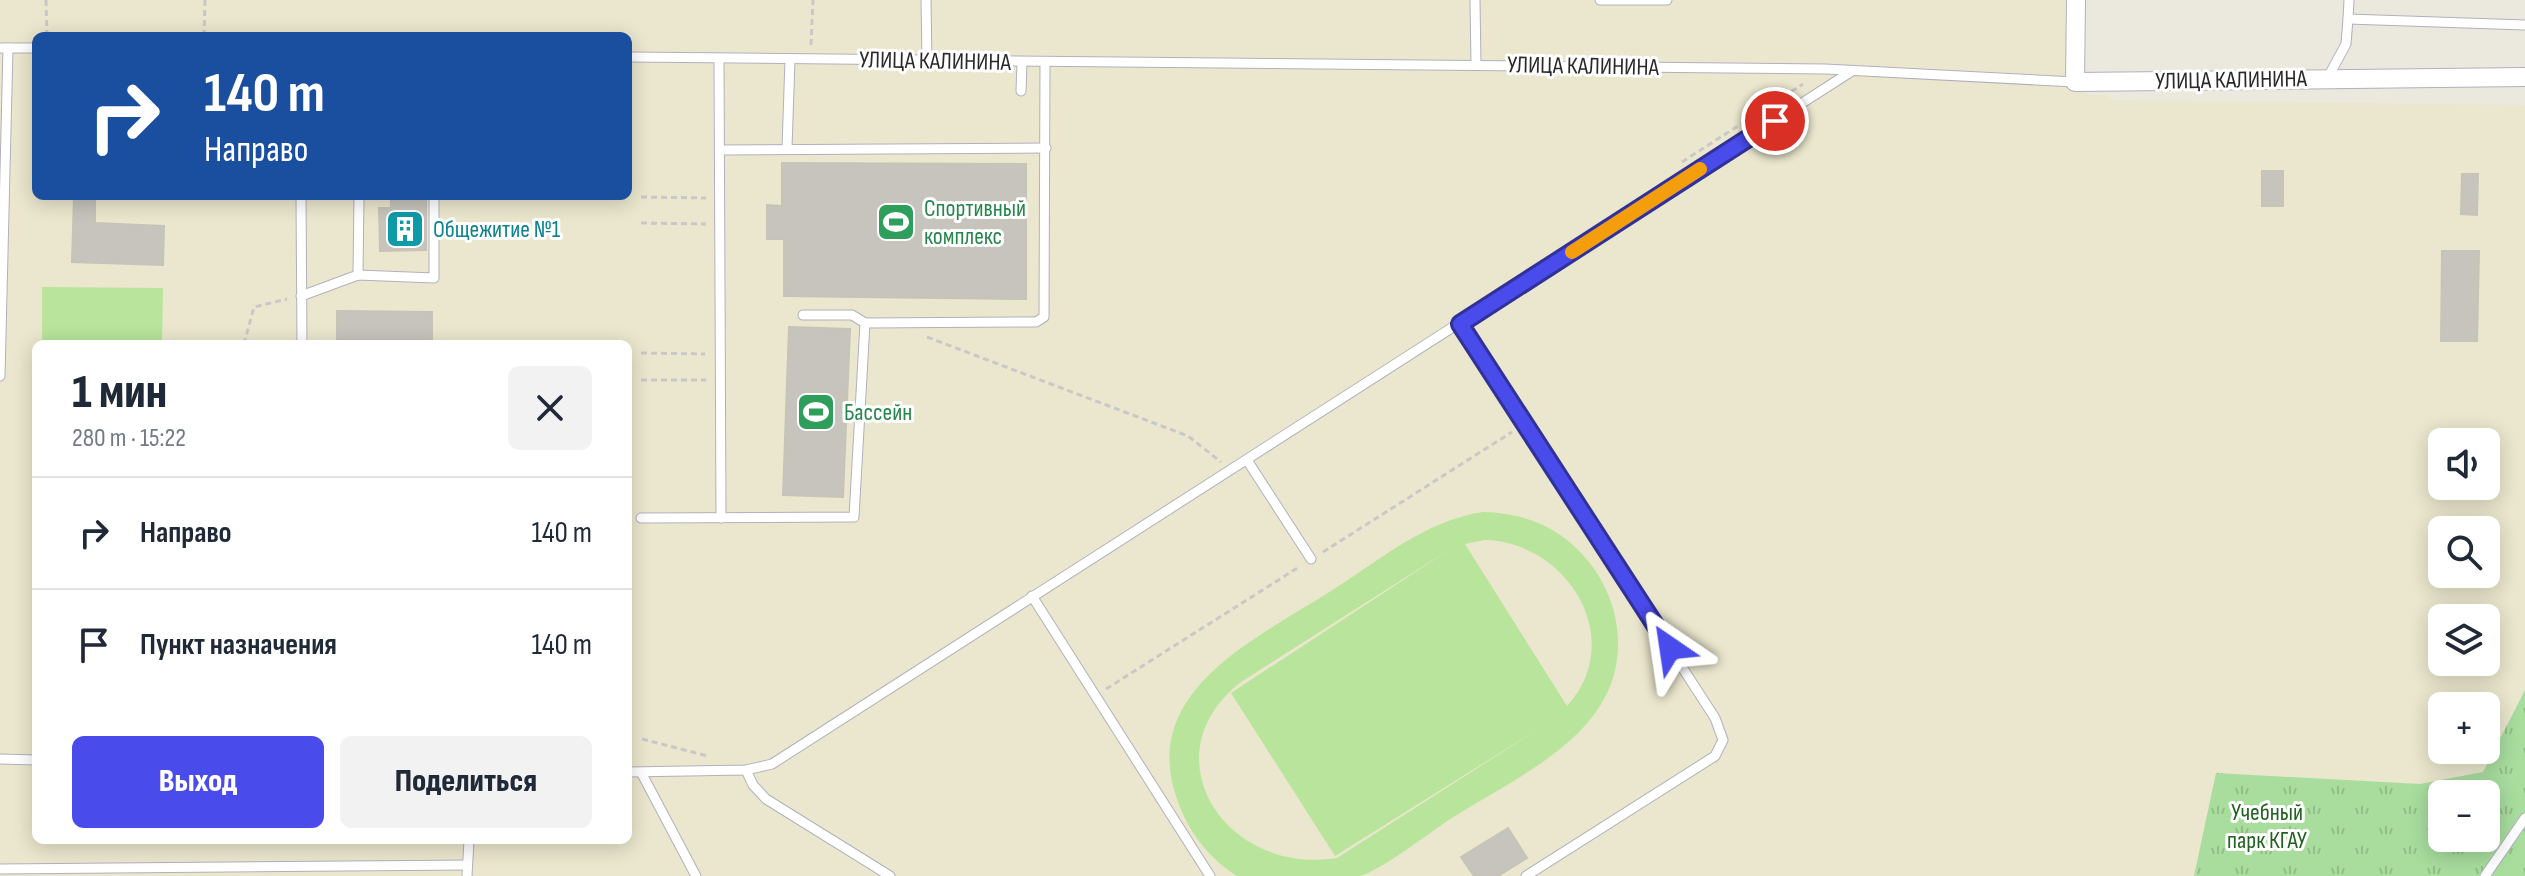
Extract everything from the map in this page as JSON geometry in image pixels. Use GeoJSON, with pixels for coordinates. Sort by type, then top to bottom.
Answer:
{"type":"FeatureCollection","features":[{"type":"Feature","properties":{"kind":"street"},"geometry":{"type":"LineString","coordinates":[[2075,82],[2076,0]]}},
{"type":"Feature","properties":{"kind":"street","name":"УЛИЦА КАЛИНИНА"},"geometry":{"type":"LineString","coordinates":[[2075,82],[2525,77]]}},
{"type":"Feature","properties":{"kind":"lane"},"geometry":{"type":"LineString","coordinates":[[926,0],[927,60]]}},
{"type":"Feature","properties":{"kind":"lane"},"geometry":{"type":"LineString","coordinates":[[1475,0],[1476,64]]}},
{"type":"Feature","properties":{"kind":"lane"},"geometry":{"type":"LineString","coordinates":[[1600,0],[1667,0]]}},
{"type":"Feature","properties":{"kind":"lane"},"geometry":{"type":"LineString","coordinates":[[2327,79],[2346,44],[2349,0]]}},
{"type":"Feature","properties":{"kind":"lane"},"geometry":{"type":"LineString","coordinates":[[2348,19],[2525,25]]}},
{"type":"Feature","properties":{"kind":"lane"},"geometry":{"type":"LineString","coordinates":[[0,376],[4,48],[32,48]]}},
{"type":"Feature","properties":{"kind":"lane","name":"УЛИЦА КАЛИНИНА"},"geometry":{"type":"LineString","coordinates":[[632,57],[1825,69],[2075,82]]}},
{"type":"Feature","properties":{"kind":"lane"},"geometry":{"type":"LineString","coordinates":[[719,59],[721,518]]}},
{"type":"Feature","properties":{"kind":"lane"},"geometry":{"type":"LineString","coordinates":[[787,148],[790,60]]}},
{"type":"Feature","properties":{"kind":"lane"},"geometry":{"type":"LineString","coordinates":[[1021,91],[1022,62]]}},
{"type":"Feature","properties":{"kind":"lane"},"geometry":{"type":"LineString","coordinates":[[803,315],[852,315],[865,323],[1041,320],[1046,311],[1045,62]]}},
{"type":"Feature","properties":{"kind":"lane"},"geometry":{"type":"LineString","coordinates":[[632,773],[746,770],[772,764],[1853,71]]}},
{"type":"Feature","properties":{"kind":"lane"},"geometry":{"type":"LineString","coordinates":[[721,150],[1046,148]]}},
{"type":"Feature","properties":{"kind":"lane"},"geometry":{"type":"LineString","coordinates":[[301,200],[302,340]]}},
{"type":"Feature","properties":{"kind":"lane"},"geometry":{"type":"LineString","coordinates":[[358,275],[359,200]]}},
{"type":"Feature","properties":{"kind":"lane"},"geometry":{"type":"LineString","coordinates":[[301,296],[358,275],[434,278],[434,200]]}},
{"type":"Feature","properties":{"kind":"lane"},"geometry":{"type":"LineString","coordinates":[[641,518],[854,517],[865,323]]}},
{"type":"Feature","properties":{"kind":"lane"},"geometry":{"type":"LineString","coordinates":[[1460,324],[1715,718],[1723,740],[1715,756],[1526,876]]}},
{"type":"Feature","properties":{"kind":"lane"},"geometry":{"type":"LineString","coordinates":[[1247,460],[1311,559]]}},
{"type":"Feature","properties":{"kind":"lane"},"geometry":{"type":"LineString","coordinates":[[1032,596],[1210,876]]}},
{"type":"Feature","properties":{"kind":"lane"},"geometry":{"type":"LineString","coordinates":[[0,759],[32,760]]}},
{"type":"Feature","properties":{"kind":"lane"},"geometry":{"type":"LineString","coordinates":[[746,770],[753,785],[766,799],[890,876]]}},
{"type":"Feature","properties":{"kind":"lane"},"geometry":{"type":"LineString","coordinates":[[642,774],[696,876]]}},
{"type":"Feature","properties":{"kind":"lane"},"geometry":{"type":"LineString","coordinates":[[2485,876],[2525,818]]}},
{"type":"Feature","properties":{"kind":"lane"},"geometry":{"type":"LineString","coordinates":[[467,876],[469,844]]}},
{"type":"Feature","properties":{"kind":"lane"},"geometry":{"type":"LineString","coordinates":[[0,869],[117,872],[467,865]]}},
{"type":"Feature","properties":{"kind":"path"},"geometry":{"type":"LineString","coordinates":[[46,0],[47,32]]}},
{"type":"Feature","properties":{"kind":"path"},"geometry":{"type":"LineString","coordinates":[[204,32],[205,0]]}},
{"type":"Feature","properties":{"kind":"path"},"geometry":{"type":"LineString","coordinates":[[810,60],[813,0]]}},
{"type":"Feature","properties":{"kind":"path"},"geometry":{"type":"LineString","coordinates":[[1680,163],[1825,69]]}},
{"type":"Feature","properties":{"kind":"path"},"geometry":{"type":"LineString","coordinates":[[641,197],[721,198]]}},
{"type":"Feature","properties":{"kind":"path"},"geometry":{"type":"LineString","coordinates":[[641,223],[721,224]]}},
{"type":"Feature","properties":{"kind":"path"},"geometry":{"type":"LineString","coordinates":[[245,340],[254,307],[301,296]]}},
{"type":"Feature","properties":{"kind":"path"},"geometry":{"type":"LineString","coordinates":[[921,334],[1188,436],[1230,469]]}},
{"type":"Feature","properties":{"kind":"path"},"geometry":{"type":"LineString","coordinates":[[641,353],[722,354]]}},
{"type":"Feature","properties":{"kind":"path"},"geometry":{"type":"LineString","coordinates":[[641,380],[722,381]]}},
{"type":"Feature","properties":{"kind":"path"},"geometry":{"type":"LineString","coordinates":[[642,739],[718,759]]}},
{"type":"Feature","properties":{"kind":"shaded area"},"geometry":{"type":"Polygon","coordinates":[[[0,0],[2085,0],[2084,94],[2106,95],[2113,100],[2525,105],[2525,876],[0,876],[0,0]]]}},
{"type":"Feature","properties":{"kind":"green space"},"geometry":{"type":"Polygon","coordinates":[[[42,287],[163,288],[162,340],[42,340],[42,287]]]}},
{"type":"Feature","properties":{"kind":"green space"},"geometry":{"type":"Polygon","coordinates":[[[1483,512],[1528,519],[1567,540],[1589,562],[1611,602],[1618,635],[1613,678],[1600,705],[1582,729],[1533,769],[1368,873],[1359,876],[1237,876],[1199,842],[1176,796],[1170,758],[1175,725],[1191,695],[1214,670],[1274,626],[1405,542],[1462,516],[1483,512]],[[1485,540],[1465,544],[1567,706],[1584,680],[1591,652],[1589,625],[1580,599],[1563,576],[1541,557],[1515,545],[1485,540]],[[1455,546],[1241,682],[1214,711],[1201,743],[1201,775],[1212,804],[1233,829],[1262,848],[1297,859],[1337,858],[1543,726],[1335,856],[1231,693],[1455,546]]]}},
{"type":"Feature","properties":{"kind":"green space","name":"Учебный парк КГАУ"},"geometry":{"type":"Polygon","coordinates":[[[2525,690],[2525,876],[2194,876],[2216,773],[2428,782],[2428,852],[2500,852],[2500,780],[2441,780],[2483,772],[2487,764],[2500,764],[2500,739],[2525,690]]]}},
{"type":"Feature","properties":{"kind":"building","name":"Спортивный комплекс"},"geometry":{"type":"Polygon","coordinates":[[[782,163],[1026,164],[1026,299],[784,296],[784,239],[767,239],[767,205],[782,206],[782,163]]]}},
{"type":"Feature","properties":{"kind":"building"},"geometry":{"type":"Polygon","coordinates":[[[2262,171],[2283,171],[2283,206],[2262,206],[2262,171]]]}},
{"type":"Feature","properties":{"kind":"building"},"geometry":{"type":"Polygon","coordinates":[[[2462,174],[2478,174],[2477,215],[2461,214],[2462,174]]]}},
{"type":"Feature","properties":{"kind":"building"},"geometry":{"type":"Polygon","coordinates":[[[74,200],[95,200],[95,223],[164,226],[163,265],[72,262],[74,200]]]}},
{"type":"Feature","properties":{"kind":"building","name":"Общежитие №1"},"geometry":{"type":"Polygon","coordinates":[[[391,200],[426,200],[426,250],[380,251],[379,208],[391,208],[391,200]]]}},
{"type":"Feature","properties":{"kind":"building"},"geometry":{"type":"Polygon","coordinates":[[[2442,251],[2479,251],[2477,341],[2441,341],[2442,251]]]}},
{"type":"Feature","properties":{"kind":"building"},"geometry":{"type":"Polygon","coordinates":[[[337,311],[432,312],[432,340],[337,340],[337,311]]]}},
{"type":"Feature","properties":{"kind":"building","name":"Бассейн"},"geometry":{"type":"Polygon","coordinates":[[[789,327],[850,329],[843,497],[783,495],[789,327]]]}},
{"type":"Feature","properties":{"kind":"building"},"geometry":{"type":"Polygon","coordinates":[[[1508,828],[1527,858],[1498,876],[1474,876],[1461,857],[1508,828]]]}},
{"type":"Feature","properties":{"kind":"slow traffic"},"geometry":{"type":"LineString","coordinates":[[1572,252],[1700,169]]}},
{"type":"Feature","properties":{"kind":"place","name":"Спортивный комплекс"},"geometry":{"type":"Point","coordinates":[896,222]}},
{"type":"Feature","properties":{"kind":"place","name":"Общежитие №1"},"geometry":{"type":"Point","coordinates":[405,229]}},
{"type":"Feature","properties":{"kind":"place","name":"Бассейн"},"geometry":{"type":"Point","coordinates":[816,412]}},
{"type":"Feature","properties":{"kind":"route"},"geometry":{"type":"LineString","coordinates":[[1670,648],[1460,324],[1775,121]]}}]}
